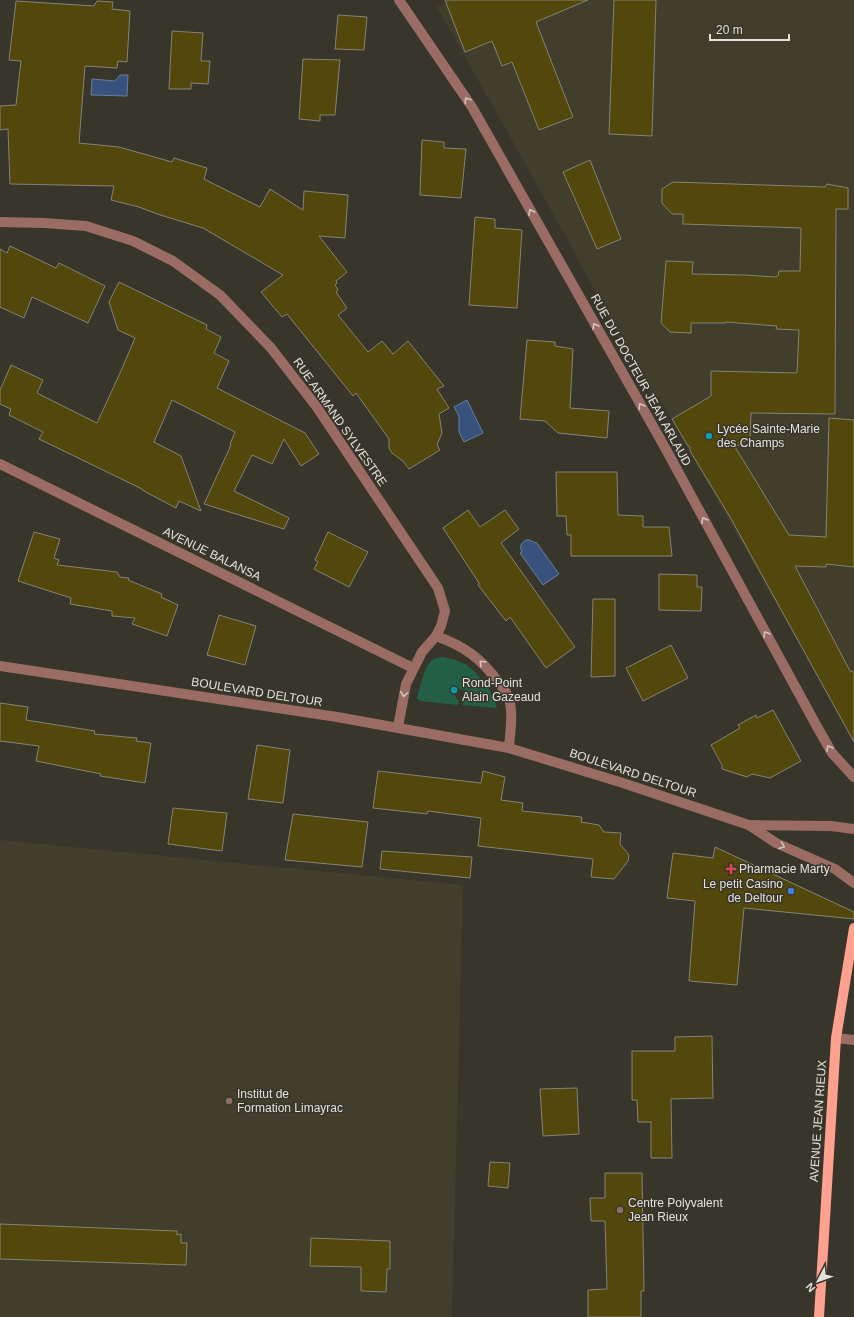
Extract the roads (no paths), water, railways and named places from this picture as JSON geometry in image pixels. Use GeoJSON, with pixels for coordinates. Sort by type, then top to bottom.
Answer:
{"type":"FeatureCollection","features":[{"type":"Feature","properties":{"kind":"main road","name":"AVENUE JEAN RIEUX"},"geometry":{"type":"LineString","coordinates":[[818,1317],[836,1038],[854,928]]}},
{"type":"Feature","properties":{"kind":"street","name":"RUE DU DOCTEUR JEAN ARLAUD"},"geometry":{"type":"LineString","coordinates":[[399,0],[472,107],[663,444],[832,753],[854,777]]}},
{"type":"Feature","properties":{"kind":"street","name":"RUE ARMAND SYLVESTRE"},"geometry":{"type":"LineString","coordinates":[[0,222],[86,226],[133,241],[173,261],[220,295],[271,348],[316,406],[438,588],[445,611],[442,626],[436,636]]}},
{"type":"Feature","properties":{"kind":"street","name":"AVENUE BALANSA"},"geometry":{"type":"LineString","coordinates":[[0,464],[413,668]]}},
{"type":"Feature","properties":{"kind":"street"},"geometry":{"type":"LineString","coordinates":[[398,727],[406,684],[422,652],[436,636],[452,642],[473,654],[494,676],[508,696],[512,717],[509,748]]}},
{"type":"Feature","properties":{"kind":"street","name":"BOULEVARD DELTOUR"},"geometry":{"type":"LineString","coordinates":[[0,666],[398,727],[509,748],[623,783],[749,825],[776,843],[835,869],[854,883]]}},
{"type":"Feature","properties":{"kind":"street","name":"BOULEVARD DELTOUR"},"geometry":{"type":"LineString","coordinates":[[749,825],[830,826],[854,829]]}},
{"type":"Feature","properties":{"kind":"street"},"geometry":{"type":"LineString","coordinates":[[836,1038],[854,1040]]}},
{"type":"Feature","properties":{"kind":"water"},"geometry":{"type":"Polygon","coordinates":[[[120,75],[128,75],[127,96],[91,95],[92,79],[115,81],[120,75]]]}},
{"type":"Feature","properties":{"kind":"water"},"geometry":{"type":"Polygon","coordinates":[[[467,400],[483,433],[464,442],[459,432],[459,416],[454,407],[467,400]]]}},
{"type":"Feature","properties":{"kind":"water"},"geometry":{"type":"Polygon","coordinates":[[[526,540],[536,542],[559,574],[543,585],[520,553],[522,552],[521,545],[526,540]]]}},
{"type":"Feature","properties":{"kind":"place","name":"Lycée Sainte-Marie des Champs"},"geometry":{"type":"Point","coordinates":[709,436]}},
{"type":"Feature","properties":{"kind":"place","name":"Rond-Point Alain Gazeaud"},"geometry":{"type":"Point","coordinates":[454,690]}},
{"type":"Feature","properties":{"kind":"place","name":"Pharmacie Marty"},"geometry":{"type":"Point","coordinates":[731,869]}},
{"type":"Feature","properties":{"kind":"place","name":"Le petit Casino de Deltour"},"geometry":{"type":"Point","coordinates":[791,891]}},
{"type":"Feature","properties":{"kind":"place","name":"Institut de Formation Limayrac"},"geometry":{"type":"Point","coordinates":[229,1101]}},
{"type":"Feature","properties":{"kind":"place","name":"Centre Polyvalent Jean Rieux"},"geometry":{"type":"Point","coordinates":[620,1210]}}]}
